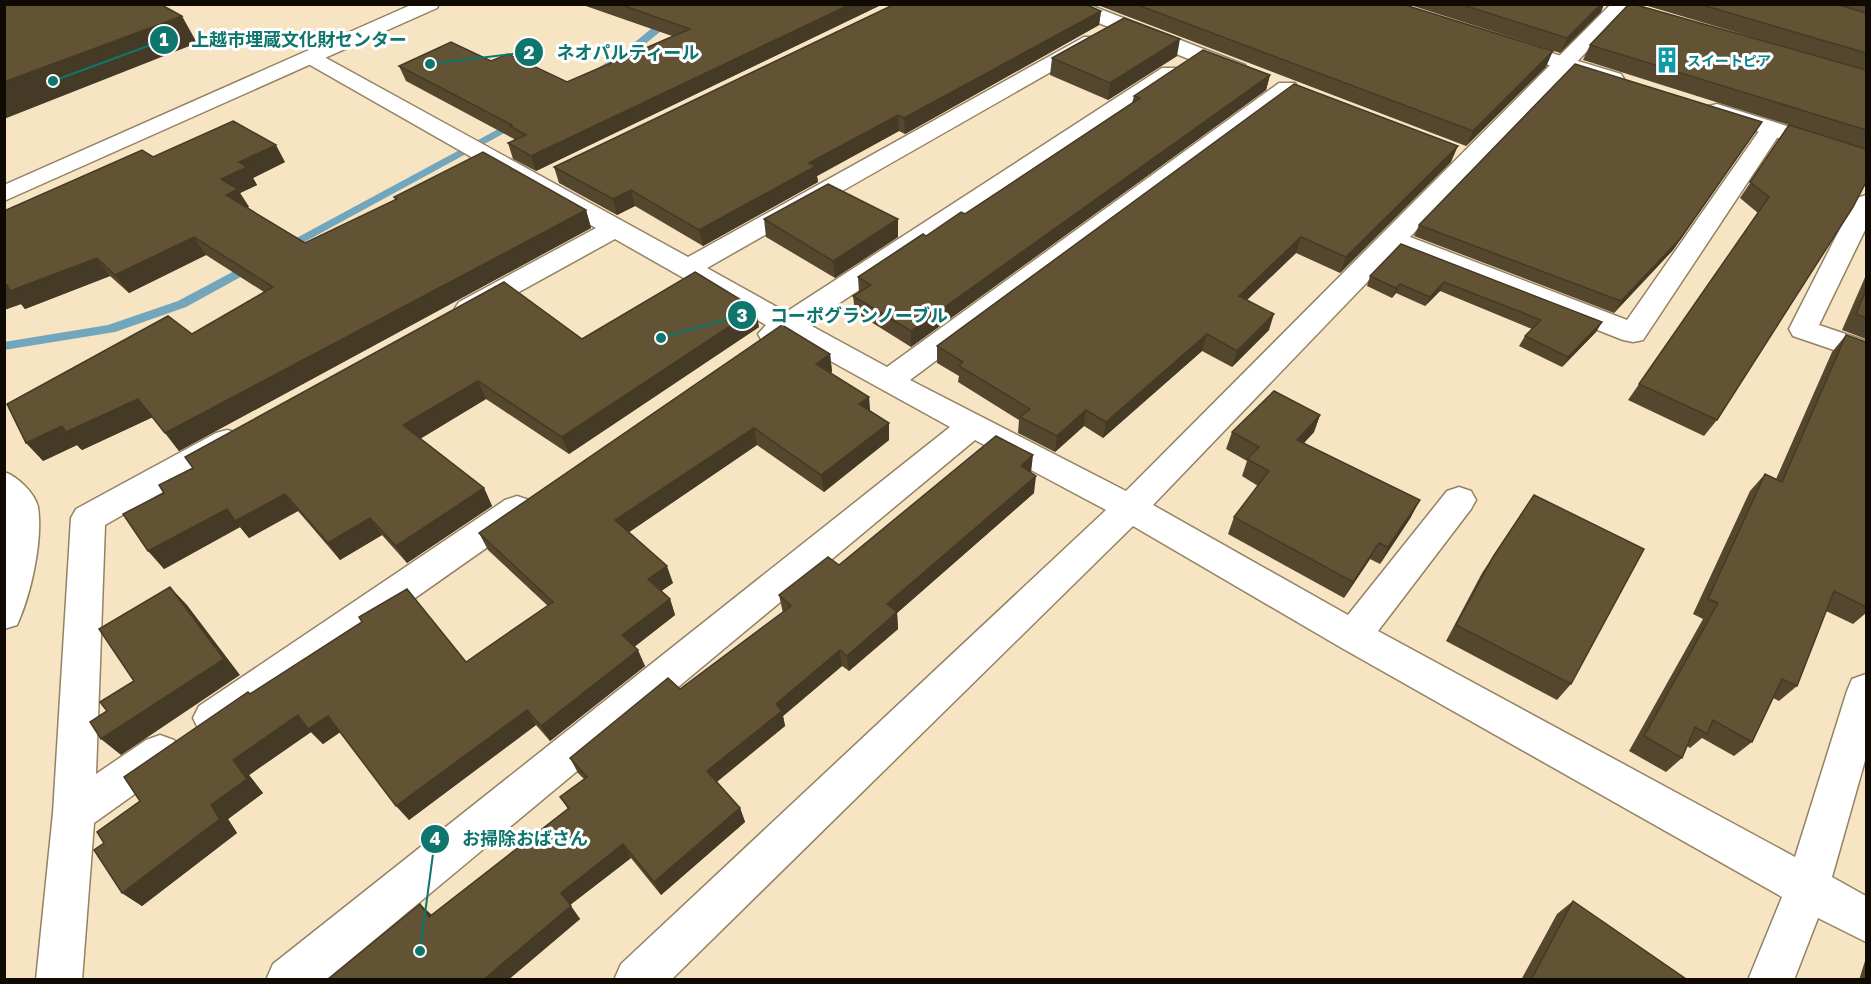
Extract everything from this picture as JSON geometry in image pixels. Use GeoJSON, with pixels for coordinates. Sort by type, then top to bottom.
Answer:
{"type":"FeatureCollection","features":[{"type":"Feature","properties":{"kind":"street"},"geometry":{"type":"LineString","coordinates":[[4,194],[430,4]]}},
{"type":"Feature","properties":{"kind":"street"},"geometry":{"type":"LineString","coordinates":[[888,381],[1278,85],[1068,4]]}},
{"type":"Feature","properties":{"kind":"street"},"geometry":{"type":"LineString","coordinates":[[637,980],[1130,508],[1394,240],[1462,156],[1565,64],[1614,6],[1641,16]]}},
{"type":"Feature","properties":{"kind":"street"},"geometry":{"type":"LineString","coordinates":[[688,268],[1119,25]]}},
{"type":"Feature","properties":{"kind":"street"},"geometry":{"type":"LineString","coordinates":[[1488,40],[1631,84]]}},
{"type":"Feature","properties":{"kind":"street"},"geometry":{"type":"LineString","coordinates":[[749,350],[1197,55]]}},
{"type":"Feature","properties":{"kind":"street"},"geometry":{"type":"LineString","coordinates":[[310,57],[546,178],[615,228],[888,381],[974,424],[1130,508],[1353,636],[1866,920]]}},
{"type":"Feature","properties":{"kind":"street"},"geometry":{"type":"LineString","coordinates":[[1696,105],[1866,159]]}},
{"type":"Feature","properties":{"kind":"street"},"geometry":{"type":"LineString","coordinates":[[1394,240],[1633,333],[1772,129]]}},
{"type":"Feature","properties":{"kind":"street"},"geometry":{"type":"LineString","coordinates":[[1866,203],[1803,329],[1866,351]]}},
{"type":"Feature","properties":{"kind":"street"},"geometry":{"type":"LineString","coordinates":[[439,324],[615,228]]}},
{"type":"Feature","properties":{"kind":"street"},"geometry":{"type":"LineString","coordinates":[[289,980],[974,424]]}},
{"type":"Feature","properties":{"kind":"street"},"geometry":{"type":"LineString","coordinates":[[59,980],[74,813],[88,518],[253,427]]}},
{"type":"Feature","properties":{"kind":"street"},"geometry":{"type":"LineString","coordinates":[[4,484],[21,506],[18,566],[4,614]]}},
{"type":"Feature","properties":{"kind":"street"},"geometry":{"type":"LineString","coordinates":[[74,813],[543,491]]}},
{"type":"Feature","properties":{"kind":"street"},"geometry":{"type":"LineString","coordinates":[[1353,636],[1460,500]]}},
{"type":"Feature","properties":{"kind":"street"},"geometry":{"type":"LineString","coordinates":[[1771,980],[1808,886],[1866,691]]}},
{"type":"Feature","properties":{"kind":"building"},"geometry":{"type":"Polygon","coordinates":[[[4,4],[160,4],[182,16],[4,82],[4,4]]]}},
{"type":"Feature","properties":{"kind":"building"},"geometry":{"type":"Polygon","coordinates":[[[619,4],[851,4],[531,156],[508,143],[526,135],[510,126],[512,125],[399,66],[451,42],[491,61],[508,54],[567,82],[690,29],[619,4]]]}},
{"type":"Feature","properties":{"kind":"building"},"geometry":{"type":"Polygon","coordinates":[[[895,4],[1085,4],[1101,11],[904,118],[898,115],[809,163],[816,166],[699,230],[631,190],[613,199],[554,167],[895,4]]]}},
{"type":"Feature","properties":{"kind":"building"},"geometry":{"type":"Polygon","coordinates":[[[1135,4],[1402,4],[1553,51],[1473,131],[1135,4]]]}},
{"type":"Feature","properties":{"kind":"building"},"geometry":{"type":"Polygon","coordinates":[[[1460,4],[1601,4],[1567,38],[1460,4]]]}},
{"type":"Feature","properties":{"kind":"building"},"geometry":{"type":"Polygon","coordinates":[[[1629,4],[1866,70],[1866,130],[1590,45],[1629,4]]]}},
{"type":"Feature","properties":{"kind":"building"},"geometry":{"type":"Polygon","coordinates":[[[1699,4],[1836,4],[1866,13],[1866,53],[1699,4]]]}},
{"type":"Feature","properties":{"kind":"building"},"geometry":{"type":"Polygon","coordinates":[[[1124,18],[1180,39],[1110,83],[1052,58],[1124,18]]]}},
{"type":"Feature","properties":{"kind":"building"},"geometry":{"type":"Polygon","coordinates":[[[1203,50],[1270,75],[911,331],[853,296],[871,285],[858,277],[923,234],[926,236],[961,212],[965,214],[1140,98],[1134,96],[1203,50]]]}},
{"type":"Feature","properties":{"kind":"building"},"geometry":{"type":"Polygon","coordinates":[[[1575,64],[1762,122],[1680,239],[1621,301],[1419,225],[1575,64]]]}},
{"type":"Feature","properties":{"kind":"building"},"geometry":{"type":"Polygon","coordinates":[[[1294,84],[1458,146],[1346,257],[1301,237],[1239,296],[1274,314],[1237,351],[1207,334],[1106,422],[1086,410],[1057,436],[1020,417],[1030,409],[959,366],[963,362],[937,346],[1294,84]]]}},
{"type":"Feature","properties":{"kind":"building"},"geometry":{"type":"Polygon","coordinates":[[[233,121],[276,145],[239,162],[247,167],[221,179],[238,189],[226,195],[305,243],[397,199],[394,197],[483,152],[586,210],[165,433],[138,399],[66,432],[62,426],[26,443],[7,404],[168,316],[192,334],[273,287],[194,237],[115,275],[97,258],[10,291],[7,285],[4,286],[4,211],[142,150],[153,157],[233,121]]]}},
{"type":"Feature","properties":{"kind":"building"},"geometry":{"type":"Polygon","coordinates":[[[1789,125],[1866,149],[1866,182],[1853,207],[1717,420],[1639,384],[1769,197],[1750,182],[1789,125]]]}},
{"type":"Feature","properties":{"kind":"building"},"geometry":{"type":"Polygon","coordinates":[[[828,184],[898,219],[833,261],[764,219],[828,184]]]}},
{"type":"Feature","properties":{"kind":"building"},"geometry":{"type":"Polygon","coordinates":[[[1401,244],[1602,322],[1568,357],[1525,336],[1541,320],[1444,282],[1430,297],[1400,284],[1396,288],[1370,276],[1401,244]]]}},
{"type":"Feature","properties":{"kind":"building"},"geometry":{"type":"Polygon","coordinates":[[[695,272],[756,309],[562,437],[478,381],[403,425],[484,488],[396,546],[370,518],[328,543],[285,494],[235,521],[227,509],[148,551],[123,514],[164,493],[159,485],[193,468],[185,457],[504,282],[582,339],[695,272]]]}},
{"type":"Feature","properties":{"kind":"building"},"geometry":{"type":"Polygon","coordinates":[[[1866,290],[1866,318],[1856,314],[1866,290]]]}},
{"type":"Feature","properties":{"kind":"building"},"geometry":{"type":"Polygon","coordinates":[[[782,325],[830,354],[816,364],[869,397],[859,404],[889,423],[821,475],[754,428],[615,520],[667,566],[648,579],[670,599],[622,635],[638,650],[541,726],[527,710],[396,806],[328,716],[308,729],[298,715],[233,760],[247,779],[211,805],[220,819],[122,893],[94,850],[104,843],[97,832],[140,801],[124,777],[248,692],[250,694],[362,622],[359,617],[407,589],[466,662],[553,602],[479,533],[782,325]]]}},
{"type":"Feature","properties":{"kind":"building"},"geometry":{"type":"Polygon","coordinates":[[[1846,335],[1866,342],[1866,607],[1834,591],[1797,686],[1782,679],[1752,742],[1713,720],[1707,734],[1695,727],[1682,758],[1644,736],[1718,603],[1708,599],[1765,474],[1782,482],[1846,335]]]}},
{"type":"Feature","properties":{"kind":"building"},"geometry":{"type":"Polygon","coordinates":[[[1274,391],[1320,415],[1297,440],[1420,500],[1388,547],[1379,543],[1353,582],[1234,517],[1269,471],[1247,459],[1259,447],[1232,432],[1274,391]]]}},
{"type":"Feature","properties":{"kind":"building"},"geometry":{"type":"Polygon","coordinates":[[[996,436],[1033,455],[1021,466],[1036,476],[887,604],[897,612],[847,656],[840,650],[776,704],[782,711],[707,771],[740,808],[654,882],[623,844],[561,893],[571,906],[483,980],[327,980],[420,904],[429,917],[569,808],[560,797],[587,777],[570,758],[668,678],[680,689],[791,606],[779,595],[828,557],[839,565],[996,436]]]}},
{"type":"Feature","properties":{"kind":"building"},"geometry":{"type":"Polygon","coordinates":[[[1534,495],[1644,549],[1571,684],[1456,625],[1493,557],[1534,495]]]}},
{"type":"Feature","properties":{"kind":"building"},"geometry":{"type":"Polygon","coordinates":[[[170,587],[224,659],[101,739],[90,722],[107,711],[100,702],[134,681],[99,629],[170,587]]]}},
{"type":"Feature","properties":{"kind":"building"},"geometry":{"type":"Polygon","coordinates":[[[1573,901],[1686,979],[1686,980],[1531,980],[1573,901]]]}},
{"type":"Feature","properties":{"kind":"waterway"},"geometry":{"type":"LineString","coordinates":[[598,72],[626,54],[687,4]]}},
{"type":"Feature","properties":{"kind":"waterway"},"geometry":{"type":"LineString","coordinates":[[282,249],[517,122]]}},
{"type":"Feature","properties":{"kind":"waterway"},"geometry":{"type":"LineString","coordinates":[[4,346],[110,329],[182,304],[253,265]]}},
{"type":"Feature","properties":{"kind":"place","name":"スイートピア"},"geometry":{"type":"Point","coordinates":[1667,60]}},
{"type":"Feature","properties":{"kind":"place","name":"ネオパルティール"},"geometry":{"type":"Point","coordinates":[430,64]}},
{"type":"Feature","properties":{"kind":"place","name":"上越市埋蔵文化財センター"},"geometry":{"type":"Point","coordinates":[53,81]}},
{"type":"Feature","properties":{"kind":"place","name":"コーポグランノーブル"},"geometry":{"type":"Point","coordinates":[661,338]}},
{"type":"Feature","properties":{"kind":"place","name":"お掃除おばさん"},"geometry":{"type":"Point","coordinates":[420,951]}}]}
